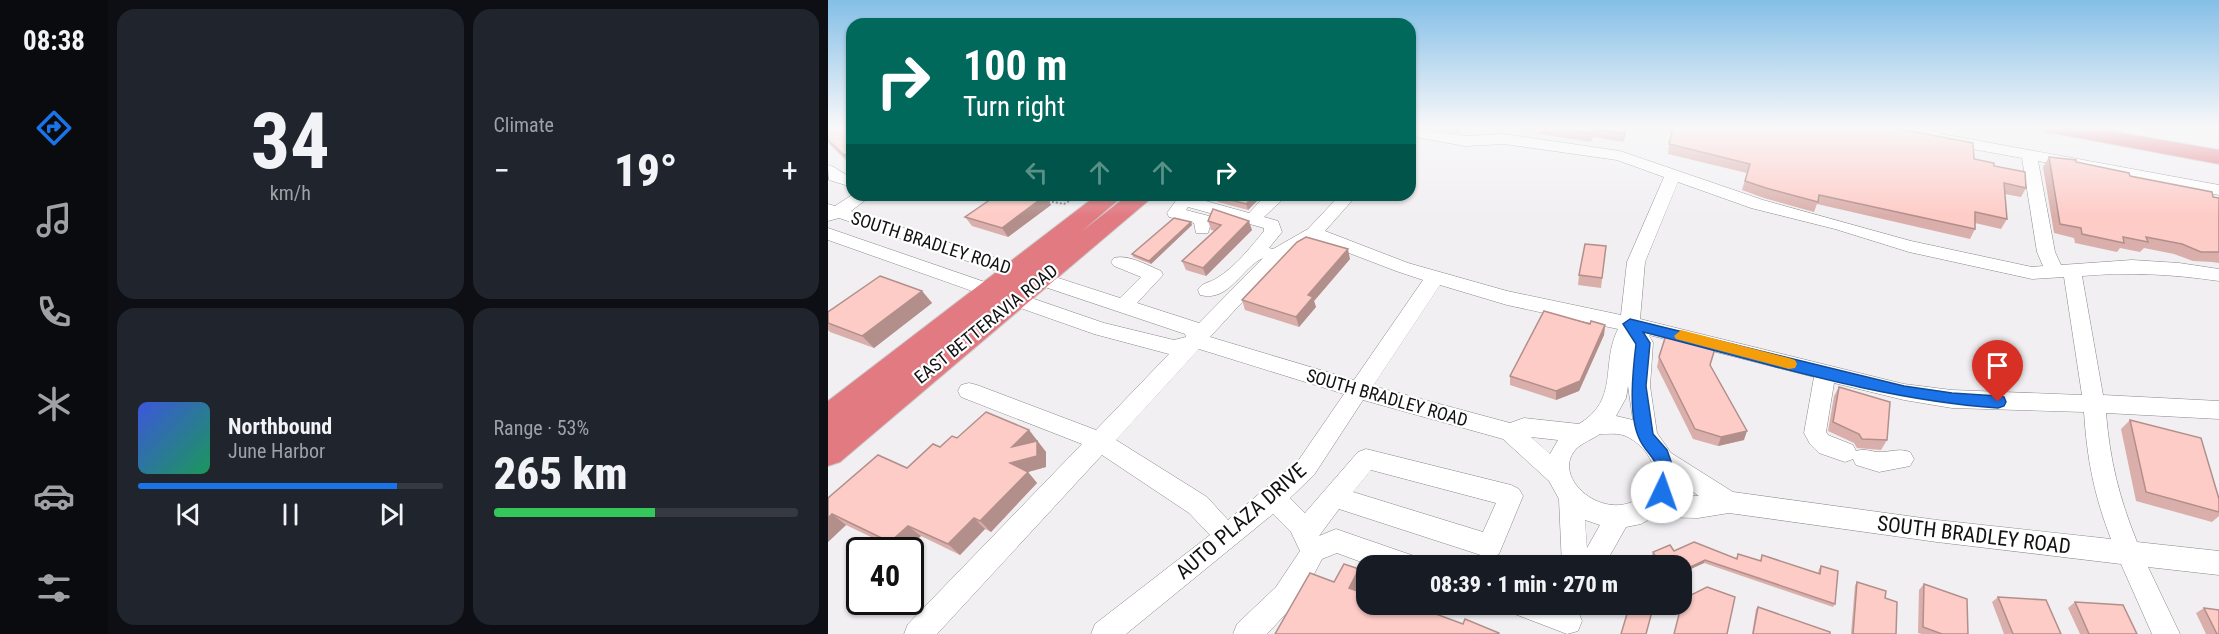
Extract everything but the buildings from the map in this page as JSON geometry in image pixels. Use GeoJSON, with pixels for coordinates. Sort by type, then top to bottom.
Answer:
{"type":"FeatureCollection","features":[{"type":"Feature","properties":{"kind":"highway","name":"EAST BETTERAVIA ROAD"},"geometry":{"type":"LineString","coordinates":[[828,452],[1106,201]]}},
{"type":"Feature","properties":{"kind":"highway","name":"EAST BETTERAVIA ROAD"},"geometry":{"type":"LineString","coordinates":[[828,419],[1134,201]]}},
{"type":"Feature","properties":{"kind":"street"},"geometry":{"type":"LineString","coordinates":[[1622,157],[1757,204],[1840,225],[1909,246],[2032,273],[2132,266],[2179,269],[2219,275]]}},
{"type":"Feature","properties":{"kind":"street"},"geometry":{"type":"LineString","coordinates":[[2029,157],[2046,252],[2063,271],[2094,403],[2097,456],[2111,508],[2166,634]]}},
{"type":"Feature","properties":{"kind":"street"},"geometry":{"type":"LineString","coordinates":[[2038,157],[2219,190]]}},
{"type":"Feature","properties":{"kind":"street"},"geometry":{"type":"LineString","coordinates":[[828,170],[835,177],[846,180]]}},
{"type":"Feature","properties":{"kind":"street"},"geometry":{"type":"LineString","coordinates":[[1586,429],[1618,425],[1646,436],[1662,454],[1667,473],[1662,492],[1650,506],[1632,516],[1619,517],[1609,517],[1585,510],[1571,499],[1558,476],[1558,461],[1565,444],[1586,429],[1605,416],[1615,398],[1619,381],[1622,341],[1630,324],[1636,262],[1673,175]]}},
{"type":"Feature","properties":{"kind":"street"},"geometry":{"type":"LineString","coordinates":[[831,213],[853,201]]}},
{"type":"Feature","properties":{"kind":"street"},"geometry":{"type":"LineString","coordinates":[[1185,201],[1175,213],[1203,220],[1202,229]]}},
{"type":"Feature","properties":{"kind":"street"},"geometry":{"type":"LineString","coordinates":[[918,634],[1197,341],[1267,253],[1273,232],[1272,225],[1196,201]]}},
{"type":"Feature","properties":{"kind":"street"},"geometry":{"type":"LineString","coordinates":[[1252,220],[1272,201]]}},
{"type":"Feature","properties":{"kind":"street"},"geometry":{"type":"LineString","coordinates":[[1207,290],[1224,283],[1267,253],[1314,233],[1343,201]]}},
{"type":"Feature","properties":{"kind":"street","name":"SOUTH BRADLEY ROAD"},"geometry":{"type":"LineString","coordinates":[[831,213],[1015,285],[1101,329],[1174,348],[1197,341],[1358,391],[1510,432],[1558,476]]}},
{"type":"Feature","properties":{"kind":"street"},"geometry":{"type":"LineString","coordinates":[[1314,233],[1435,277],[1541,307],[1630,324],[1904,392],[1952,399],[2094,403],[2219,411]]}},
{"type":"Feature","properties":{"kind":"street","name":"SOUTH BRADLEY ROAD"},"geometry":{"type":"LineString","coordinates":[[828,234],[1015,285],[1123,306],[1194,329],[1197,341]]}},
{"type":"Feature","properties":{"kind":"street"},"geometry":{"type":"LineString","coordinates":[[1119,262],[1154,275],[1123,306]]}},
{"type":"Feature","properties":{"kind":"street","name":"AUTO PLAZA DRIVE"},"geometry":{"type":"LineString","coordinates":[[1107,633],[1273,498],[1306,468],[1435,277]]}},
{"type":"Feature","properties":{"kind":"street"},"geometry":{"type":"LineString","coordinates":[[1630,324],[1643,343],[1639,386],[1646,436]]}},
{"type":"Feature","properties":{"kind":"street"},"geometry":{"type":"LineString","coordinates":[[1826,373],[1815,434],[1819,441],[1826,446],[1879,462],[1902,459]]}},
{"type":"Feature","properties":{"kind":"street"},"geometry":{"type":"LineString","coordinates":[[969,391],[1101,442],[1198,505],[1227,536]]}},
{"type":"Feature","properties":{"kind":"street","name":"SOUTH BRADLEY ROAD"},"geometry":{"type":"LineString","coordinates":[[1510,432],[1524,427],[1586,429]]}},
{"type":"Feature","properties":{"kind":"street"},"geometry":{"type":"LineString","coordinates":[[1247,634],[1291,590],[1307,567],[1308,542],[1334,497],[1366,459],[1511,496],[1490,546],[1334,497]]}},
{"type":"Feature","properties":{"kind":"street","name":"SOUTH BRADLEY ROAD"},"geometry":{"type":"LineString","coordinates":[[1663,460],[1729,502]]}},
{"type":"Feature","properties":{"kind":"street"},"geometry":{"type":"LineString","coordinates":[[1273,498],[1299,524],[1308,542]]}},
{"type":"Feature","properties":{"kind":"street"},"geometry":{"type":"LineString","coordinates":[[1571,499],[1574,555]]}},
{"type":"Feature","properties":{"kind":"street","name":"SOUTH BRADLEY ROAD"},"geometry":{"type":"LineString","coordinates":[[1650,506],[1698,507],[1729,502],[1937,531],[2219,563]]}},
{"type":"Feature","properties":{"kind":"street"},"geometry":{"type":"LineString","coordinates":[[1596,555],[1619,517]]}},
{"type":"Feature","properties":{"kind":"street"},"geometry":{"type":"LineString","coordinates":[[1308,542],[1336,541],[1376,555]]}},
{"type":"Feature","properties":{"kind":"street"},"geometry":{"type":"LineString","coordinates":[[1554,615],[1569,620]]}},
{"type":"Feature","properties":{"kind":"path"},"geometry":{"type":"LineString","coordinates":[[1049,201],[1063,205],[1070,201]]}},
{"type":"Feature","properties":{"kind":"slow traffic"},"geometry":{"type":"LineString","coordinates":[[1681,336],[1789,364]]}},
{"type":"Feature","properties":{"kind":"route"},"geometry":{"type":"LineString","coordinates":[[1662,492],[1667,473],[1662,454],[1646,436],[1639,386],[1643,343],[1630,324],[1904,392],[1952,399],[1998,402]]}}]}
